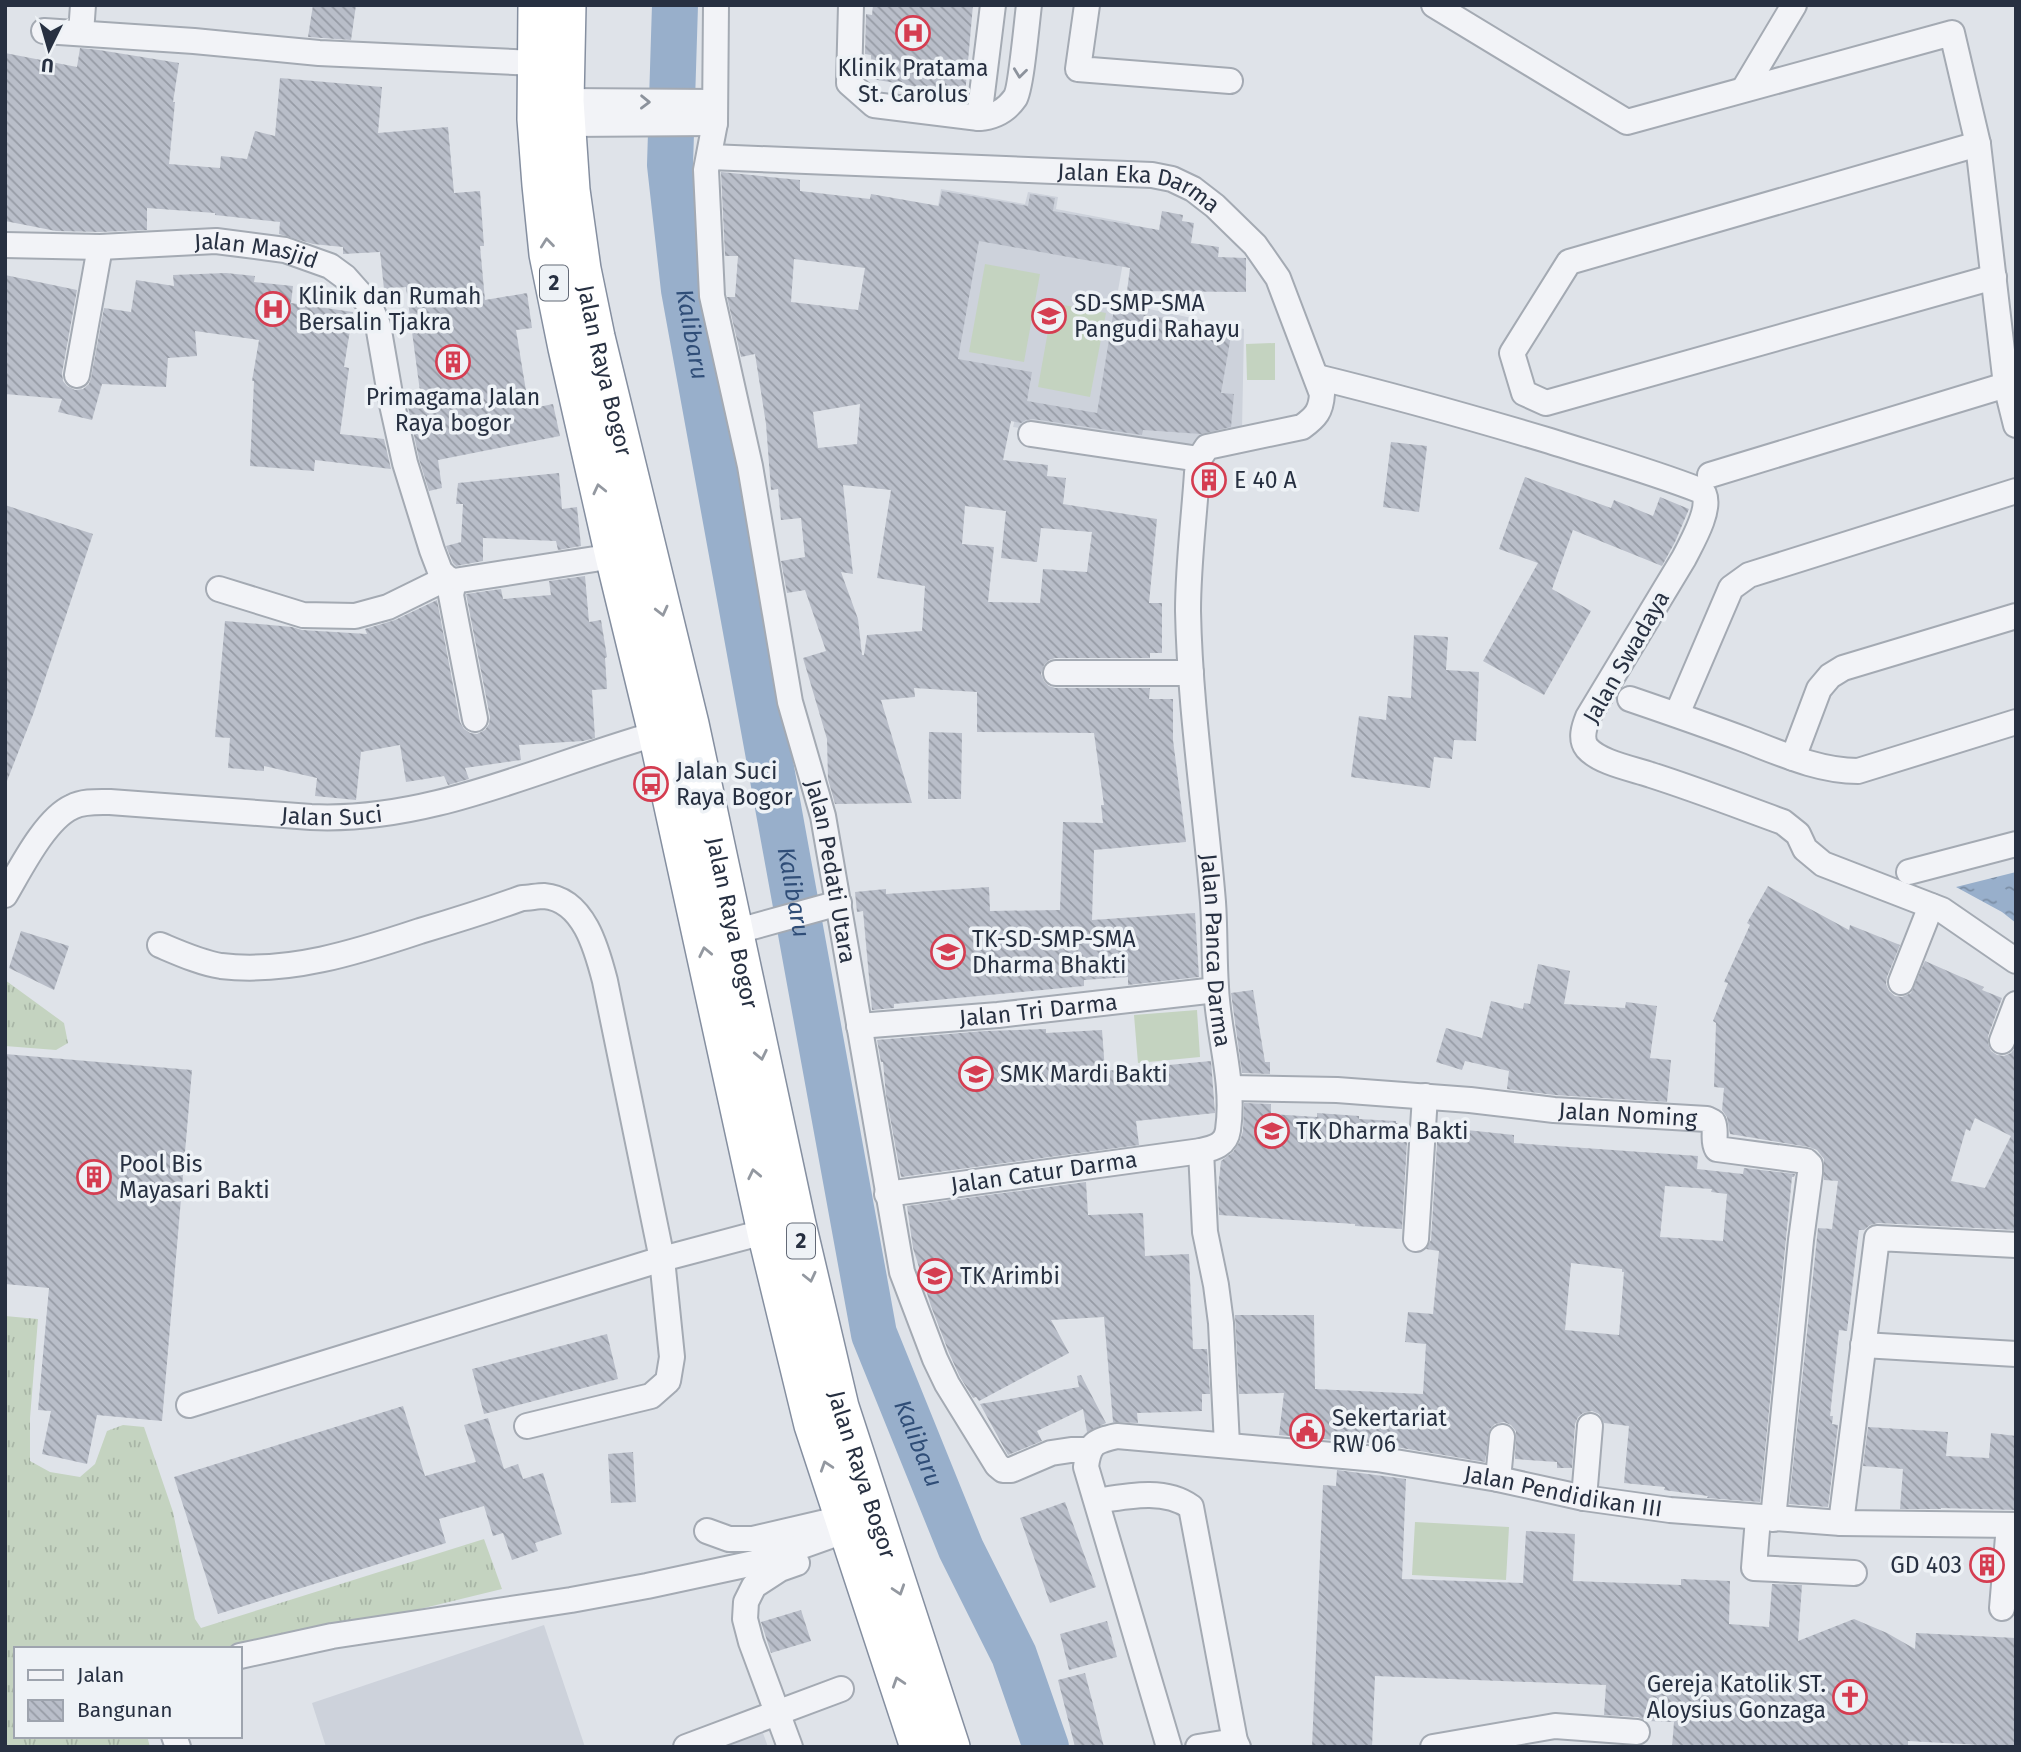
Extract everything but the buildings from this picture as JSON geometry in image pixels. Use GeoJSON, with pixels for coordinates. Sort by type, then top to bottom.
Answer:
{"type":"FeatureCollection","features":[{"type":"Feature","properties":{"kind":"highway","name":"Jalan Raya Bogor"},"geometry":{"type":"LineString","coordinates":[[537,5],[536,119],[548,254],[614,556],[673,729],[734,932],[813,1425],[856,1532],[951,1747]]}},
{"type":"Feature","properties":{"kind":"highway","name":"Jalan Raya Bogor"},"geometry":{"type":"LineString","coordinates":[[567,5],[566,113],[577,234],[673,729],[782,1228]]}},
{"type":"Feature","properties":{"kind":"highway","name":"Jalan Raya Bogor"},"geometry":{"type":"LineString","coordinates":[[856,1532],[919,1747]]}},
{"type":"Feature","properties":{"kind":"street"},"geometry":{"type":"LineString","coordinates":[[81,33],[83,5]]}},
{"type":"Feature","properties":{"kind":"street","name":"Jalan Pedati Utara"},"geometry":{"type":"LineString","coordinates":[[716,5],[715,113],[706,170],[712,296],[750,466],[790,702],[823,816],[902,1272],[947,1384],[997,1465],[1003,1470],[1011,1470],[1051,1454],[1071,1450],[1088,1451]]}},
{"type":"Feature","properties":{"kind":"street"},"geometry":{"type":"LineString","coordinates":[[851,5],[849,83],[863,97],[882,107],[979,118],[991,117],[1017,96],[1029,5]]}},
{"type":"Feature","properties":{"kind":"street"},"geometry":{"type":"LineString","coordinates":[[979,118],[993,5]]}},
{"type":"Feature","properties":{"kind":"street"},"geometry":{"type":"LineString","coordinates":[[1087,5],[1079,69],[1230,81]]}},
{"type":"Feature","properties":{"kind":"street"},"geometry":{"type":"LineString","coordinates":[[1434,5],[1627,122],[1952,33],[1978,144],[2006,385],[2016,425]]}},
{"type":"Feature","properties":{"kind":"street"},"geometry":{"type":"LineString","coordinates":[[1744,89],[1794,5]]}},
{"type":"Feature","properties":{"kind":"street"},"geometry":{"type":"LineString","coordinates":[[44,31],[319,53],[535,63]]}},
{"type":"Feature","properties":{"kind":"street"},"geometry":{"type":"LineString","coordinates":[[566,113],[715,113]]}},
{"type":"Feature","properties":{"kind":"street"},"geometry":{"type":"LineString","coordinates":[[1978,144],[1569,262],[1512,353],[1524,393],[1546,403],[1994,277]]}},
{"type":"Feature","properties":{"kind":"street","name":"Jalan Eka Darma"},"geometry":{"type":"LineString","coordinates":[[710,157],[1152,175],[1193,189],[1215,206],[1267,260],[1278,278],[1322,394],[1321,407],[1315,417],[1302,427],[1207,453]]}},
{"type":"Feature","properties":{"kind":"street","name":"Jalan Masjid"},"geometry":{"type":"LineString","coordinates":[[5,245],[100,247],[216,242],[285,250],[330,266],[345,276],[369,304],[378,325],[405,463],[440,571],[451,579]]}},
{"type":"Feature","properties":{"kind":"street"},"geometry":{"type":"LineString","coordinates":[[77,375],[100,247]]}},
{"type":"Feature","properties":{"kind":"street","name":"Jalan Swadaya"},"geometry":{"type":"LineString","coordinates":[[1317,377],[1579,450],[1656,474],[1704,494],[1706,505],[1684,558],[1588,718],[1583,729],[1586,747],[1624,767],[1783,822],[1798,834],[1805,849],[1823,864],[1941,910],[2016,961]]}},
{"type":"Feature","properties":{"kind":"street"},"geometry":{"type":"LineString","coordinates":[[1710,475],[2006,385]]}},
{"type":"Feature","properties":{"kind":"street"},"geometry":{"type":"LineString","coordinates":[[1031,434],[1207,453]]}},
{"type":"Feature","properties":{"kind":"street","name":"Jalan Panca Darma"},"geometry":{"type":"LineString","coordinates":[[1201,1151],[1214,1148],[1228,1132],[1230,1088],[1216,990],[1213,904],[1191,673],[1189,586],[1207,453]]}},
{"type":"Feature","properties":{"kind":"street"},"geometry":{"type":"LineString","coordinates":[[1677,715],[1731,588],[1749,575],[2016,491]]}},
{"type":"Feature","properties":{"kind":"street"},"geometry":{"type":"LineString","coordinates":[[219,589],[303,615],[355,615],[388,607],[451,579],[614,556]]}},
{"type":"Feature","properties":{"kind":"street"},"geometry":{"type":"LineString","coordinates":[[451,579],[451,595],[475,719]]}},
{"type":"Feature","properties":{"kind":"street"},"geometry":{"type":"LineString","coordinates":[[1793,758],[1819,689],[1830,676],[1843,668],[2016,616]]}},
{"type":"Feature","properties":{"kind":"street"},"geometry":{"type":"LineString","coordinates":[[1056,673],[1191,673]]}},
{"type":"Feature","properties":{"kind":"street"},"geometry":{"type":"LineString","coordinates":[[1630,699],[1793,758],[1837,771],[1858,771],[2016,722]]}},
{"type":"Feature","properties":{"kind":"street","name":"Jalan Suci"},"geometry":{"type":"LineString","coordinates":[[5,895],[34,846],[60,815],[72,806],[110,802],[343,818],[373,816],[408,810],[493,777],[673,729]]}},
{"type":"Feature","properties":{"kind":"street"},"geometry":{"type":"LineString","coordinates":[[1909,873],[2016,844]]}},
{"type":"Feature","properties":{"kind":"street"},"geometry":{"type":"LineString","coordinates":[[160,945],[218,965],[247,968],[274,966],[310,961],[374,946],[522,898],[545,896],[560,901],[576,913],[587,928],[598,952],[662,1259],[672,1357],[668,1381],[651,1396],[527,1426]]}},
{"type":"Feature","properties":{"kind":"street"},"geometry":{"type":"LineString","coordinates":[[734,932],[839,903]]}},
{"type":"Feature","properties":{"kind":"street"},"geometry":{"type":"LineString","coordinates":[[1901,982],[1931,906]]}},
{"type":"Feature","properties":{"kind":"street","name":"Jalan Tri Darma"},"geometry":{"type":"LineString","coordinates":[[859,1026],[998,1015],[1216,990]]}},
{"type":"Feature","properties":{"kind":"street"},"geometry":{"type":"LineString","coordinates":[[2002,1041],[2016,1004]]}},
{"type":"Feature","properties":{"kind":"street","name":"Jalan Noming"},"geometry":{"type":"LineString","coordinates":[[1230,1088],[1336,1090],[1425,1096],[1554,1110],[1707,1119],[1713,1122],[1717,1149],[1806,1161],[1810,1165],[1766,1518]]}},
{"type":"Feature","properties":{"kind":"street"},"geometry":{"type":"LineString","coordinates":[[1416,1239],[1425,1096]]}},
{"type":"Feature","properties":{"kind":"street"},"geometry":{"type":"LineString","coordinates":[[1201,1151],[1205,1232],[1221,1323],[1227,1446]]}},
{"type":"Feature","properties":{"kind":"street","name":"Jalan Catur Darma"},"geometry":{"type":"LineString","coordinates":[[887,1194],[1201,1151]]}},
{"type":"Feature","properties":{"kind":"street"},"geometry":{"type":"LineString","coordinates":[[189,1405],[662,1259],[782,1228]]}},
{"type":"Feature","properties":{"kind":"street"},"geometry":{"type":"LineString","coordinates":[[1842,1524],[1877,1238],[2016,1245]]}},
{"type":"Feature","properties":{"kind":"street"},"geometry":{"type":"LineString","coordinates":[[1863,1345],[2016,1354]]}},
{"type":"Feature","properties":{"kind":"street"},"geometry":{"type":"LineString","coordinates":[[1584,1498],[1590,1426]]}},
{"type":"Feature","properties":{"kind":"street","name":"Jalan Pendidikan III"},"geometry":{"type":"LineString","coordinates":[[1088,1451],[1098,1441],[1117,1436],[1377,1459],[1498,1479],[1584,1498],[1670,1510],[1842,1524],[2012,1525]]}},
{"type":"Feature","properties":{"kind":"street"},"geometry":{"type":"LineString","coordinates":[[1498,1479],[1502,1437]]}},
{"type":"Feature","properties":{"kind":"street"},"geometry":{"type":"LineString","coordinates":[[1088,1451],[1086,1466],[1168,1747]]}},
{"type":"Feature","properties":{"kind":"street"},"geometry":{"type":"LineString","coordinates":[[1097,1501],[1122,1497],[1166,1496],[1180,1499],[1191,1507],[1236,1744],[1198,1747]]}},
{"type":"Feature","properties":{"kind":"street"},"geometry":{"type":"LineString","coordinates":[[1766,1518],[1755,1568],[1854,1573]]}},
{"type":"Feature","properties":{"kind":"street"},"geometry":{"type":"LineString","coordinates":[[2002,1608],[2012,1525]]}},
{"type":"Feature","properties":{"kind":"street"},"geometry":{"type":"LineString","coordinates":[[707,1531],[729,1539],[856,1532]]}},
{"type":"Feature","properties":{"kind":"street"},"geometry":{"type":"LineString","coordinates":[[242,1656],[332,1636],[647,1586],[754,1563],[856,1532]]}},
{"type":"Feature","properties":{"kind":"street"},"geometry":{"type":"LineString","coordinates":[[790,1747],[751,1642],[745,1619],[746,1602],[754,1587],[780,1569],[856,1532]]}},
{"type":"Feature","properties":{"kind":"street"},"geometry":{"type":"LineString","coordinates":[[686,1747],[841,1689]]}},
{"type":"Feature","properties":{"kind":"street"},"geometry":{"type":"LineString","coordinates":[[1433,1747],[1555,1726],[1637,1732]]}},
{"type":"Feature","properties":{"kind":"shaded area","name":"SD-SMP-SMA Pangudi Rahayu"},"geometry":{"type":"Polygon","coordinates":[[[941,189],[1025,204],[1028,192],[1058,197],[1056,209],[1130,223],[1116,302],[1244,329],[1242,430],[1213,442],[1149,447],[1013,427],[1016,415],[896,436],[941,189]]]}},
{"type":"Feature","properties":{"kind":"shaded area"},"geometry":{"type":"Polygon","coordinates":[[[544,1625],[585,1747],[326,1747],[312,1703],[544,1625]]]}},
{"type":"Feature","properties":{"kind":"shaded area"},"geometry":{"type":"Polygon","coordinates":[[[763,1733],[768,1747],[722,1747],[763,1733]]]}},
{"type":"Feature","properties":{"kind":"green space"},"geometry":{"type":"Polygon","coordinates":[[[985,264],[1040,274],[1024,362],[969,352],[985,264]]]}},
{"type":"Feature","properties":{"kind":"green space"},"geometry":{"type":"Polygon","coordinates":[[[1053,303],[1106,313],[1090,397],[1038,387],[1053,303]]]}},
{"type":"Feature","properties":{"kind":"green space"},"geometry":{"type":"Polygon","coordinates":[[[1275,343],[1275,380],[1247,380],[1246,344],[1275,343]]]}},
{"type":"Feature","properties":{"kind":"green space"},"geometry":{"type":"Polygon","coordinates":[[[5,980],[64,1023],[68,1043],[56,1050],[5,1046],[5,980]]]}},
{"type":"Feature","properties":{"kind":"green space"},"geometry":{"type":"Polygon","coordinates":[[[1197,1010],[1200,1057],[1138,1063],[1134,1015],[1197,1010]]]}},
{"type":"Feature","properties":{"kind":"green space"},"geometry":{"type":"Polygon","coordinates":[[[5,1316],[38,1319],[30,1418],[30,1461],[50,1472],[80,1477],[95,1464],[107,1431],[123,1425],[144,1427],[173,1512],[195,1619],[201,1628],[484,1539],[502,1589],[242,1653],[242,1647],[14,1647],[14,1738],[148,1738],[150,1747],[5,1747],[5,1316]]]}},
{"type":"Feature","properties":{"kind":"green space"},"geometry":{"type":"Polygon","coordinates":[[[1415,1522],[1509,1527],[1506,1580],[1412,1575],[1415,1522]]]}},
{"type":"Feature","properties":{"kind":"water"},"geometry":{"type":"Polygon","coordinates":[[[2016,872],[2016,923],[2002,912],[1956,887],[2016,872]]]}},
{"type":"Feature","properties":{"kind":"waterway","name":"Kalibaru"},"geometry":{"type":"LineString","coordinates":[[675,5],[670,165],[684,290],[874,1334],[961,1549],[1014,1655],[1046,1747]]}},
{"type":"Feature","properties":{"kind":"place","name":"Klinik Pratama St. Carolus"},"geometry":{"type":"Point","coordinates":[913,33]}},
{"type":"Feature","properties":{"kind":"place","name":"Klinik dan Rumah Bersalin Tjakra"},"geometry":{"type":"Point","coordinates":[273,309]}},
{"type":"Feature","properties":{"kind":"place","name":"SD-SMP-SMA Pangudi Rahayu"},"geometry":{"type":"Point","coordinates":[1049,316]}},
{"type":"Feature","properties":{"kind":"place","name":"Primagama Jalan Raya bogor"},"geometry":{"type":"Point","coordinates":[453,362]}},
{"type":"Feature","properties":{"kind":"place","name":"E 40 A"},"geometry":{"type":"Point","coordinates":[1209,480]}},
{"type":"Feature","properties":{"kind":"place","name":"Jalan Suci Raya Bogor"},"geometry":{"type":"Point","coordinates":[651,784]}},
{"type":"Feature","properties":{"kind":"place","name":"TK-SD-SMP-SMA Dharma Bhakti"},"geometry":{"type":"Point","coordinates":[948,952]}},
{"type":"Feature","properties":{"kind":"place","name":"SMK Mardi Bakti"},"geometry":{"type":"Point","coordinates":[976,1074]}},
{"type":"Feature","properties":{"kind":"place","name":"TK Dharma Bakti"},"geometry":{"type":"Point","coordinates":[1272,1131]}},
{"type":"Feature","properties":{"kind":"place","name":"Pool Bis Mayasari Bakti"},"geometry":{"type":"Point","coordinates":[94,1177]}},
{"type":"Feature","properties":{"kind":"place","name":"TK Arimbi"},"geometry":{"type":"Point","coordinates":[935,1276]}},
{"type":"Feature","properties":{"kind":"place","name":"Sekertariat RW 06"},"geometry":{"type":"Point","coordinates":[1307,1431]}},
{"type":"Feature","properties":{"kind":"place","name":"GD 403"},"geometry":{"type":"Point","coordinates":[1987,1565]}},
{"type":"Feature","properties":{"kind":"place","name":"Gereja Katolik ST. Aloysius Gonzaga"},"geometry":{"type":"Point","coordinates":[1850,1697]}}]}
